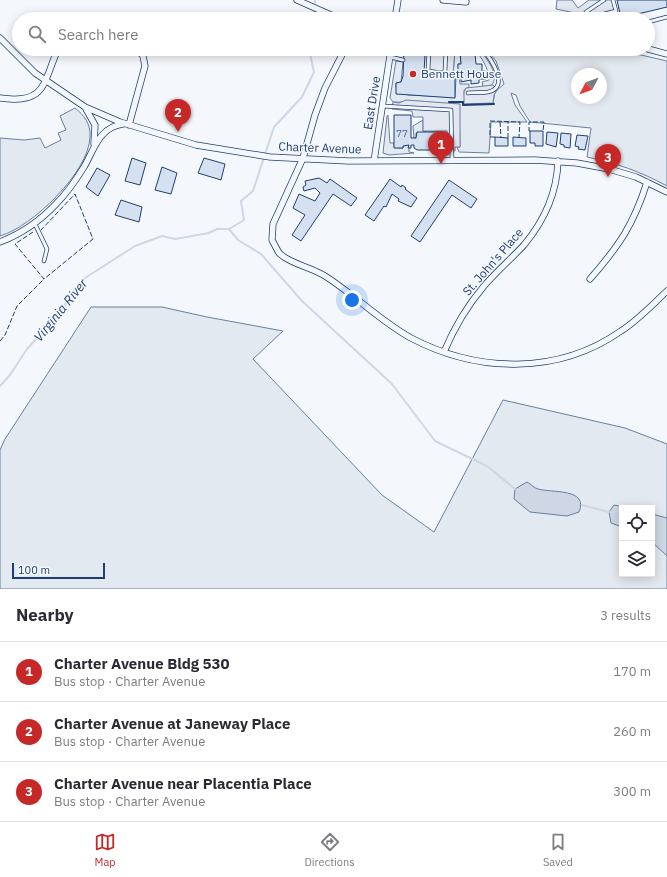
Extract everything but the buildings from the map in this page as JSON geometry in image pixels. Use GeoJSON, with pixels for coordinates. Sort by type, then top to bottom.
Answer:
{"type":"FeatureCollection","features":[{"type":"Feature","properties":{"kind":"street"},"geometry":{"type":"LineString","coordinates":[[297,0],[321,12]]}},
{"type":"Feature","properties":{"kind":"street"},"geometry":{"type":"LineString","coordinates":[[397,12],[398,0]]}},
{"type":"Feature","properties":{"kind":"street"},"geometry":{"type":"LineString","coordinates":[[443,0],[466,2]]}},
{"type":"Feature","properties":{"kind":"street","name":"Charter Avenue"},"geometry":{"type":"LineString","coordinates":[[0,38],[12,51]]}},
{"type":"Feature","properties":{"kind":"street"},"geometry":{"type":"LineString","coordinates":[[655,50],[667,52]]}},
{"type":"Feature","properties":{"kind":"street","name":"Charter Avenue"},"geometry":{"type":"LineString","coordinates":[[17,56],[46,82],[85,107],[129,125],[196,145],[270,157],[374,161],[558,161],[609,169],[647,182],[667,192]]}},
{"type":"Feature","properties":{"kind":"street"},"geometry":{"type":"LineString","coordinates":[[0,98],[16,99],[32,96],[41,91],[55,56]]}},
{"type":"Feature","properties":{"kind":"street"},"geometry":{"type":"LineString","coordinates":[[0,242],[34,224],[57,204],[76,179],[94,145],[106,130],[115,125],[129,125],[144,77],[145,66],[143,56]]}},
{"type":"Feature","properties":{"kind":"street"},"geometry":{"type":"LineString","coordinates":[[341,56],[325,88],[315,115],[303,158],[273,224],[272,240],[279,253],[290,261],[324,275],[382,320],[411,338],[461,358],[490,364],[522,365],[544,363],[590,348],[608,340],[622,330],[667,291]]}},
{"type":"Feature","properties":{"kind":"street","name":"East Drive"},"geometry":{"type":"LineString","coordinates":[[374,161],[390,57]]}},
{"type":"Feature","properties":{"kind":"street"},"geometry":{"type":"LineString","coordinates":[[85,107],[95,126],[94,145]]}},
{"type":"Feature","properties":{"kind":"street","name":"St. John's Place"},"geometry":{"type":"LineString","coordinates":[[444,352],[461,318],[474,299],[536,230],[552,195],[557,174],[558,161]]}},
{"type":"Feature","properties":{"kind":"street"},"geometry":{"type":"LineString","coordinates":[[590,279],[630,227],[647,182]]}},
{"type":"Feature","properties":{"kind":"lane"},"geometry":{"type":"LineString","coordinates":[[586,12],[604,0]]}},
{"type":"Feature","properties":{"kind":"lane"},"geometry":{"type":"LineString","coordinates":[[613,0],[616,11],[613,12]]}},
{"type":"Feature","properties":{"kind":"lane"},"geometry":{"type":"LineString","coordinates":[[655,20],[667,17]]}},
{"type":"Feature","properties":{"kind":"lane"},"geometry":{"type":"LineString","coordinates":[[429,56],[428,71],[442,73],[445,71],[446,56]]}},
{"type":"Feature","properties":{"kind":"lane"},"geometry":{"type":"LineString","coordinates":[[468,93],[488,92],[498,82],[496,69],[488,56]]}},
{"type":"Feature","properties":{"kind":"lane"},"geometry":{"type":"LineString","coordinates":[[390,57],[403,60]]}},
{"type":"Feature","properties":{"kind":"lane"},"geometry":{"type":"LineString","coordinates":[[382,106],[451,110],[452,160]]}},
{"type":"Feature","properties":{"kind":"lane"},"geometry":{"type":"LineString","coordinates":[[34,224],[47,249],[44,261]]}},
{"type":"Feature","properties":{"kind":"shaded area"},"geometry":{"type":"Polygon","coordinates":[[[557,0],[572,0],[578,8],[589,0],[614,0],[613,12],[570,12],[556,9],[557,0]]]}},
{"type":"Feature","properties":{"kind":"shaded area"},"geometry":{"type":"Polygon","coordinates":[[[424,56],[454,56],[453,75],[443,78],[424,76],[422,73],[424,56]]]}},
{"type":"Feature","properties":{"kind":"shaded area"},"geometry":{"type":"Polygon","coordinates":[[[454,56],[460,56],[461,64],[458,64],[460,84],[469,84],[469,87],[464,90],[465,104],[493,103],[495,92],[504,84],[496,61],[492,56],[645,56],[667,61],[667,186],[628,168],[587,157],[591,128],[530,122],[520,106],[516,95],[511,93],[515,105],[527,122],[491,122],[489,153],[459,152],[457,147],[460,147],[459,104],[393,102],[390,98],[396,61],[403,62],[401,82],[396,83],[396,87],[408,95],[455,97],[456,79],[450,75],[453,75],[454,56]]]}},
{"type":"Feature","properties":{"kind":"shaded area"},"geometry":{"type":"Polygon","coordinates":[[[480,56],[484,56],[493,72],[494,82],[491,86],[483,87],[482,82],[489,80],[489,76],[480,56]]]}},
{"type":"Feature","properties":{"kind":"shaded area"},"geometry":{"type":"Polygon","coordinates":[[[493,85],[497,90],[494,95],[493,103],[464,104],[464,92],[466,88],[493,85]]]}},
{"type":"Feature","properties":{"kind":"shaded area"},"geometry":{"type":"Polygon","coordinates":[[[406,100],[460,104],[460,147],[455,147],[455,151],[448,151],[449,136],[447,131],[423,131],[423,117],[413,117],[412,111],[392,109],[393,102],[399,103],[406,100]]]}},
{"type":"Feature","properties":{"kind":"shaded area"},"geometry":{"type":"Polygon","coordinates":[[[75,108],[86,120],[90,132],[87,151],[80,166],[70,181],[42,210],[13,231],[0,236],[0,138],[24,140],[40,138],[45,148],[61,140],[58,133],[66,130],[60,116],[75,108]]]}},
{"type":"Feature","properties":{"kind":"shaded area"},"geometry":{"type":"Polygon","coordinates":[[[388,115],[390,143],[394,143],[394,147],[399,148],[409,145],[409,152],[414,153],[389,155],[383,153],[388,115]]]}},
{"type":"Feature","properties":{"kind":"shaded area"},"geometry":{"type":"Polygon","coordinates":[[[423,120],[423,131],[448,132],[447,146],[444,147],[444,140],[441,140],[442,133],[416,133],[416,138],[414,138],[413,126],[423,120]]]}},
{"type":"Feature","properties":{"kind":"shaded area"},"geometry":{"type":"Polygon","coordinates":[[[91,307],[162,307],[283,331],[253,359],[382,495],[434,532],[503,400],[625,428],[667,444],[667,589],[0,589],[0,450],[5,439],[91,307]]]}},
{"type":"Feature","properties":{"kind":"shaded area"},"geometry":{"type":"Polygon","coordinates":[[[527,482],[538,489],[574,495],[579,499],[581,504],[579,512],[567,516],[530,512],[514,499],[515,489],[527,482]]]}},
{"type":"Feature","properties":{"kind":"shaded area"},"geometry":{"type":"Polygon","coordinates":[[[614,505],[619,506],[619,526],[611,523],[609,512],[614,505]]]}},
{"type":"Feature","properties":{"kind":"shaded area"},"geometry":{"type":"Polygon","coordinates":[[[655,515],[667,518],[667,556],[655,545],[655,515]]]}},
{"type":"Feature","properties":{"kind":"waterway","name":"Virginia River"},"geometry":{"type":"LineString","coordinates":[[314,12],[315,0]]}},
{"type":"Feature","properties":{"kind":"waterway","name":"Virginia River"},"geometry":{"type":"LineString","coordinates":[[0,386],[10,375],[27,349],[63,309],[69,296],[85,278],[135,246],[162,236],[175,239],[209,233],[217,229],[229,229],[244,220],[241,201],[253,191],[274,127],[302,97],[314,72],[311,56]]}},
{"type":"Feature","properties":{"kind":"waterway"},"geometry":{"type":"LineString","coordinates":[[229,229],[238,240],[261,254],[302,301],[392,384],[435,441],[487,466],[515,489]]}},
{"type":"Feature","properties":{"kind":"waterway"},"geometry":{"type":"LineString","coordinates":[[582,505],[609,512]]}},
{"type":"Feature","properties":{"kind":"fence"},"geometry":{"type":"LineString","coordinates":[[495,137],[490,137],[490,121],[520,122],[519,137]]}},
{"type":"Feature","properties":{"kind":"fence"},"geometry":{"type":"LineString","coordinates":[[500,122],[501,138]]}},
{"type":"Feature","properties":{"kind":"fence"},"geometry":{"type":"LineString","coordinates":[[508,122],[508,138]]}},
{"type":"Feature","properties":{"kind":"fence"},"geometry":{"type":"LineString","coordinates":[[530,131],[529,122],[544,122],[543,131]]}},
{"type":"Feature","properties":{"kind":"fence"},"geometry":{"type":"LineString","coordinates":[[33,232],[15,244],[44,279],[93,239],[75,194],[41,230]]}},
{"type":"Feature","properties":{"kind":"fence"},"geometry":{"type":"LineString","coordinates":[[0,341],[5,335],[17,306],[44,279]]}},
{"type":"Feature","properties":{"kind":"wall"},"geometry":{"type":"LineString","coordinates":[[449,102],[463,102],[463,105],[494,104]]}},
{"type":"Feature","properties":{"kind":"place","name":"Bennett House"},"geometry":{"type":"Point","coordinates":[413,74]}},
{"type":"Feature","properties":{"kind":"place","name":"Charter Avenue at Janeway Place"},"geometry":{"type":"Point","coordinates":[178,132]}},
{"type":"Feature","properties":{"kind":"place","name":"Charter Avenue Bldg 530"},"geometry":{"type":"Point","coordinates":[441,164]}},
{"type":"Feature","properties":{"kind":"place","name":"Charter Avenue near Placentia Place"},"geometry":{"type":"Point","coordinates":[608,177]}}]}
